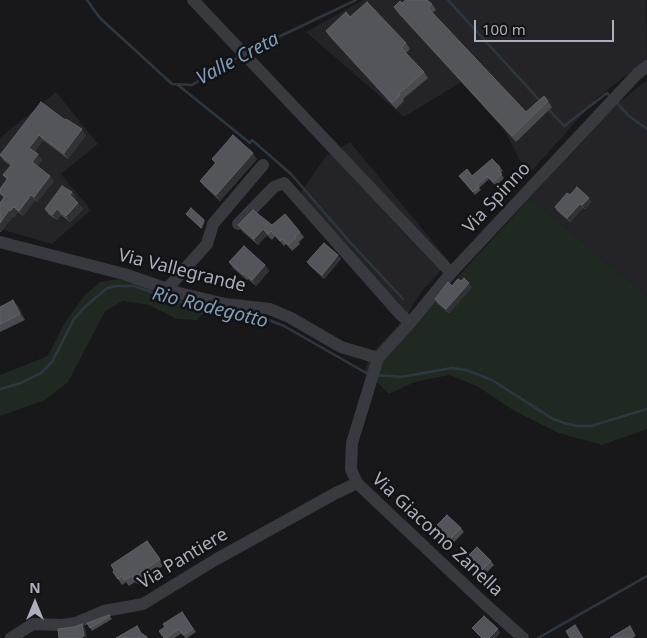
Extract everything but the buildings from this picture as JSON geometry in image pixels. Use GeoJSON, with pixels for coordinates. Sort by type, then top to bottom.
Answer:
{"type":"FeatureCollection","features":[{"type":"Feature","properties":{"kind":"street"},"geometry":{"type":"LineString","coordinates":[[193,0],[451,273]]}},
{"type":"Feature","properties":{"kind":"street","name":"Via Spinno"},"geometry":{"type":"LineString","coordinates":[[378,358],[451,273],[637,74],[647,66]]}},
{"type":"Feature","properties":{"kind":"street"},"geometry":{"type":"LineString","coordinates":[[167,289],[207,244],[212,224],[263,165]]}},
{"type":"Feature","properties":{"kind":"street"},"geometry":{"type":"LineString","coordinates":[[238,224],[274,187],[284,183],[410,323]]}},
{"type":"Feature","properties":{"kind":"street","name":"Via Vallegrande"},"geometry":{"type":"LineString","coordinates":[[0,242],[225,304],[270,309],[291,318],[341,347],[378,358]]}},
{"type":"Feature","properties":{"kind":"street","name":"Via Giacomo Zanella"},"geometry":{"type":"LineString","coordinates":[[378,358],[352,443],[351,469],[357,484],[523,638]]}},
{"type":"Feature","properties":{"kind":"street","name":"Via Pantiere"},"geometry":{"type":"LineString","coordinates":[[336,493],[351,469]]}},
{"type":"Feature","properties":{"kind":"street","name":"Via Pantiere"},"geometry":{"type":"LineString","coordinates":[[12,638],[33,624],[62,625],[76,622],[104,610],[144,604],[215,560],[336,493],[357,484]]}},
{"type":"Feature","properties":{"kind":"shaded area"},"geometry":{"type":"Polygon","coordinates":[[[363,0],[646,0],[647,59],[597,98],[528,175],[503,128],[461,82],[404,117],[306,32],[363,0]]]}},
{"type":"Feature","properties":{"kind":"shaded area"},"geometry":{"type":"Polygon","coordinates":[[[647,80],[647,296],[530,198],[609,110],[647,80]]]}},
{"type":"Feature","properties":{"kind":"shaded area"},"geometry":{"type":"Polygon","coordinates":[[[56,92],[98,144],[61,174],[91,210],[52,244],[0,229],[0,138],[56,92]]]}},
{"type":"Feature","properties":{"kind":"shaded area"},"geometry":{"type":"Polygon","coordinates":[[[350,142],[449,261],[421,292],[405,318],[296,199],[326,156],[350,142]]]}},
{"type":"Feature","properties":{"kind":"shaded area"},"geometry":{"type":"Polygon","coordinates":[[[530,198],[647,296],[647,429],[602,445],[559,433],[513,410],[477,386],[449,375],[415,382],[389,394],[365,370],[373,352],[405,318],[434,303],[530,198]]]}},
{"type":"Feature","properties":{"kind":"shaded area"},"geometry":{"type":"Polygon","coordinates":[[[119,279],[137,283],[209,308],[197,320],[177,319],[149,305],[123,301],[105,311],[68,382],[45,400],[0,416],[0,375],[48,356],[64,324],[84,296],[100,282],[119,279]]]}},
{"type":"Feature","properties":{"kind":"waterway","name":"Valle Creta"},"geometry":{"type":"LineString","coordinates":[[87,0],[100,18],[172,84],[192,85],[240,56]]}},
{"type":"Feature","properties":{"kind":"waterway","name":"Valle Creta"},"geometry":{"type":"LineString","coordinates":[[247,52],[356,0]]}},
{"type":"Feature","properties":{"kind":"waterway","name":"Valle Creta"},"geometry":{"type":"LineString","coordinates":[[448,0],[541,102]]}},
{"type":"Feature","properties":{"kind":"waterway"},"geometry":{"type":"LineString","coordinates":[[178,85],[250,143],[252,140],[291,174],[349,241],[403,299]]}},
{"type":"Feature","properties":{"kind":"waterway","name":"Valle Creta"},"geometry":{"type":"LineString","coordinates":[[547,108],[564,126],[607,93],[610,96]]}},
{"type":"Feature","properties":{"kind":"waterway","name":"Valle Creta"},"geometry":{"type":"LineString","coordinates":[[616,102],[629,116],[647,129]]}},
{"type":"Feature","properties":{"kind":"waterway","name":"Rio Rodegotto"},"geometry":{"type":"LineString","coordinates":[[0,389],[21,383],[41,373],[52,362],[74,319],[107,288],[116,286],[134,286],[207,311],[235,316],[264,318],[284,326],[368,374]]}},
{"type":"Feature","properties":{"kind":"waterway","name":"Rio Rodegotto"},"geometry":{"type":"LineString","coordinates":[[376,375],[401,377],[452,368],[466,370],[492,380],[553,419],[577,426],[591,426],[647,409]]}},
{"type":"Feature","properties":{"kind":"waterway"},"geometry":{"type":"LineString","coordinates":[[538,638],[647,576]]}}]}
